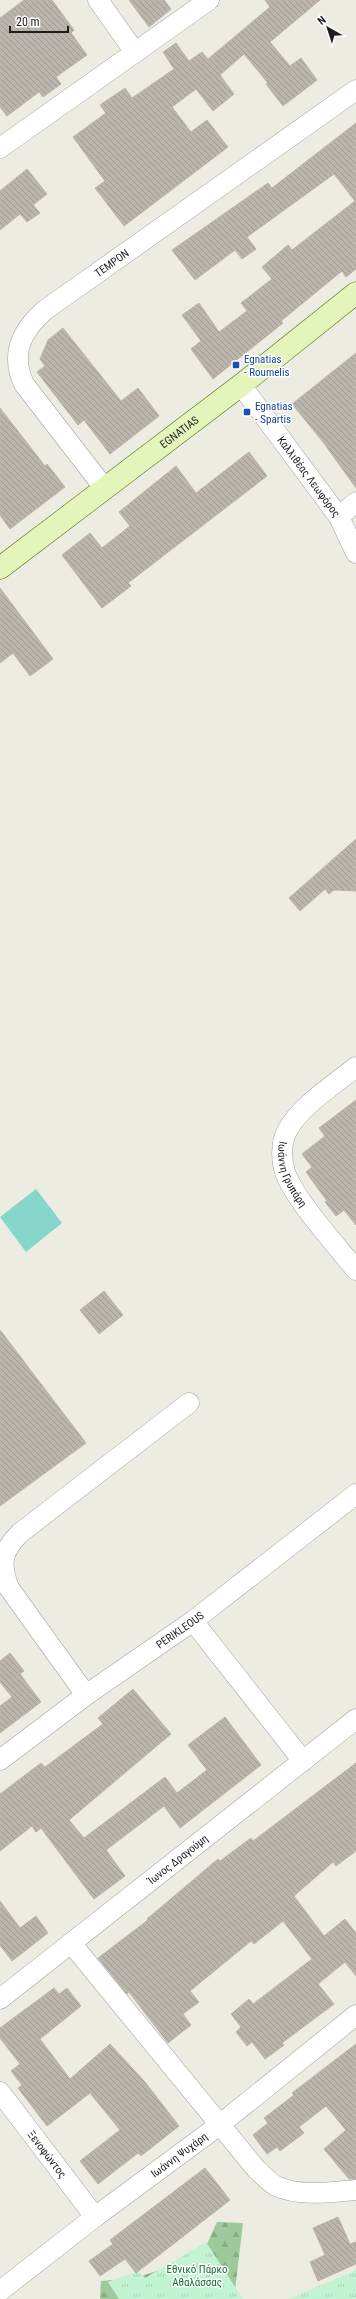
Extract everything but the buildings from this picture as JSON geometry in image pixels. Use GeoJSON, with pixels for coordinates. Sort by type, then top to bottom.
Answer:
{"type":"FeatureCollection","features":[{"type":"Feature","properties":{"kind":"street"},"geometry":{"type":"LineString","coordinates":[[98,0],[134,51]]}},
{"type":"Feature","properties":{"kind":"street"},"geometry":{"type":"LineString","coordinates":[[0,148],[134,51],[209,0]]}},
{"type":"Feature","properties":{"kind":"street","name":"TEMPON"},"geometry":{"type":"LineString","coordinates":[[105,488],[24,384],[18,371],[18,357],[20,344],[27,329],[45,310],[356,90]]}},
{"type":"Feature","properties":{"kind":"street","name":"EGNATIAS"},"geometry":{"type":"LineString","coordinates":[[0,568],[241,385],[356,293]]}},
{"type":"Feature","properties":{"kind":"street","name":"Καλλιθέας Λεωφόρος"},"geometry":{"type":"LineString","coordinates":[[241,385],[339,517],[356,553]]}},
{"type":"Feature","properties":{"kind":"street"},"geometry":{"type":"LineString","coordinates":[[339,517],[356,502]]}},
{"type":"Feature","properties":{"kind":"street","name":"Ιωάννη Γρυπάρη"},"geometry":{"type":"LineString","coordinates":[[356,1067],[301,1113],[287,1131],[282,1152],[285,1172],[296,1193],[356,1270]]}},
{"type":"Feature","properties":{"kind":"street"},"geometry":{"type":"LineString","coordinates":[[86,1694],[9,1588],[2,1574],[4,1552],[20,1533],[189,1403]]}},
{"type":"Feature","properties":{"kind":"street","name":"PERIKLEOUS"},"geometry":{"type":"LineString","coordinates":[[0,1760],[86,1694],[193,1621],[356,1494]]}},
{"type":"Feature","properties":{"kind":"street"},"geometry":{"type":"LineString","coordinates":[[193,1621],[303,1761]]}},
{"type":"Feature","properties":{"kind":"street","name":"Ίωνος Δραγούμη"},"geometry":{"type":"LineString","coordinates":[[0,1999],[356,1719]]}},
{"type":"Feature","properties":{"kind":"street"},"geometry":{"type":"LineString","coordinates":[[70,1943],[218,2126],[257,2170],[276,2186],[296,2191],[324,2193],[356,2190]]}},
{"type":"Feature","properties":{"kind":"street","name":"Ιωάννη Ψυχάρη"},"geometry":{"type":"LineString","coordinates":[[0,2291],[95,2217],[218,2126],[356,2015]]}},
{"type":"Feature","properties":{"kind":"street","name":"Ξενοφώντος"},"geometry":{"type":"LineString","coordinates":[[0,2092],[95,2217]]}},
{"type":"Feature","properties":{"kind":"green space","name":"Εθνικό Πάρκο Αθαλάσσας"},"geometry":{"type":"Polygon","coordinates":[[[217,2222],[243,2223],[234,2299],[100,2299],[101,2281],[136,2278],[202,2255],[217,2222]]]}},
{"type":"Feature","properties":{"kind":"green space","name":"Εθνικό Πάρκο Αθαλάσσας"},"geometry":{"type":"Polygon","coordinates":[[[206,2242],[243,2299],[119,2299],[108,2282],[138,2271],[145,2278],[206,2242]]]}},
{"type":"Feature","properties":{"kind":"green space"},"geometry":{"type":"Polygon","coordinates":[[[356,2270],[356,2299],[288,2299],[356,2270]]]}},
{"type":"Feature","properties":{"kind":"shaded area"},"geometry":{"type":"Polygon","coordinates":[[[36,1189],[62,1223],[26,1252],[0,1217],[36,1189]]]}},
{"type":"Feature","properties":{"kind":"place","name":"Egnatias - Roumelis"},"geometry":{"type":"Point","coordinates":[236,365]}},
{"type":"Feature","properties":{"kind":"place","name":"Egnatias - Spartis"},"geometry":{"type":"Point","coordinates":[247,412]}}]}
